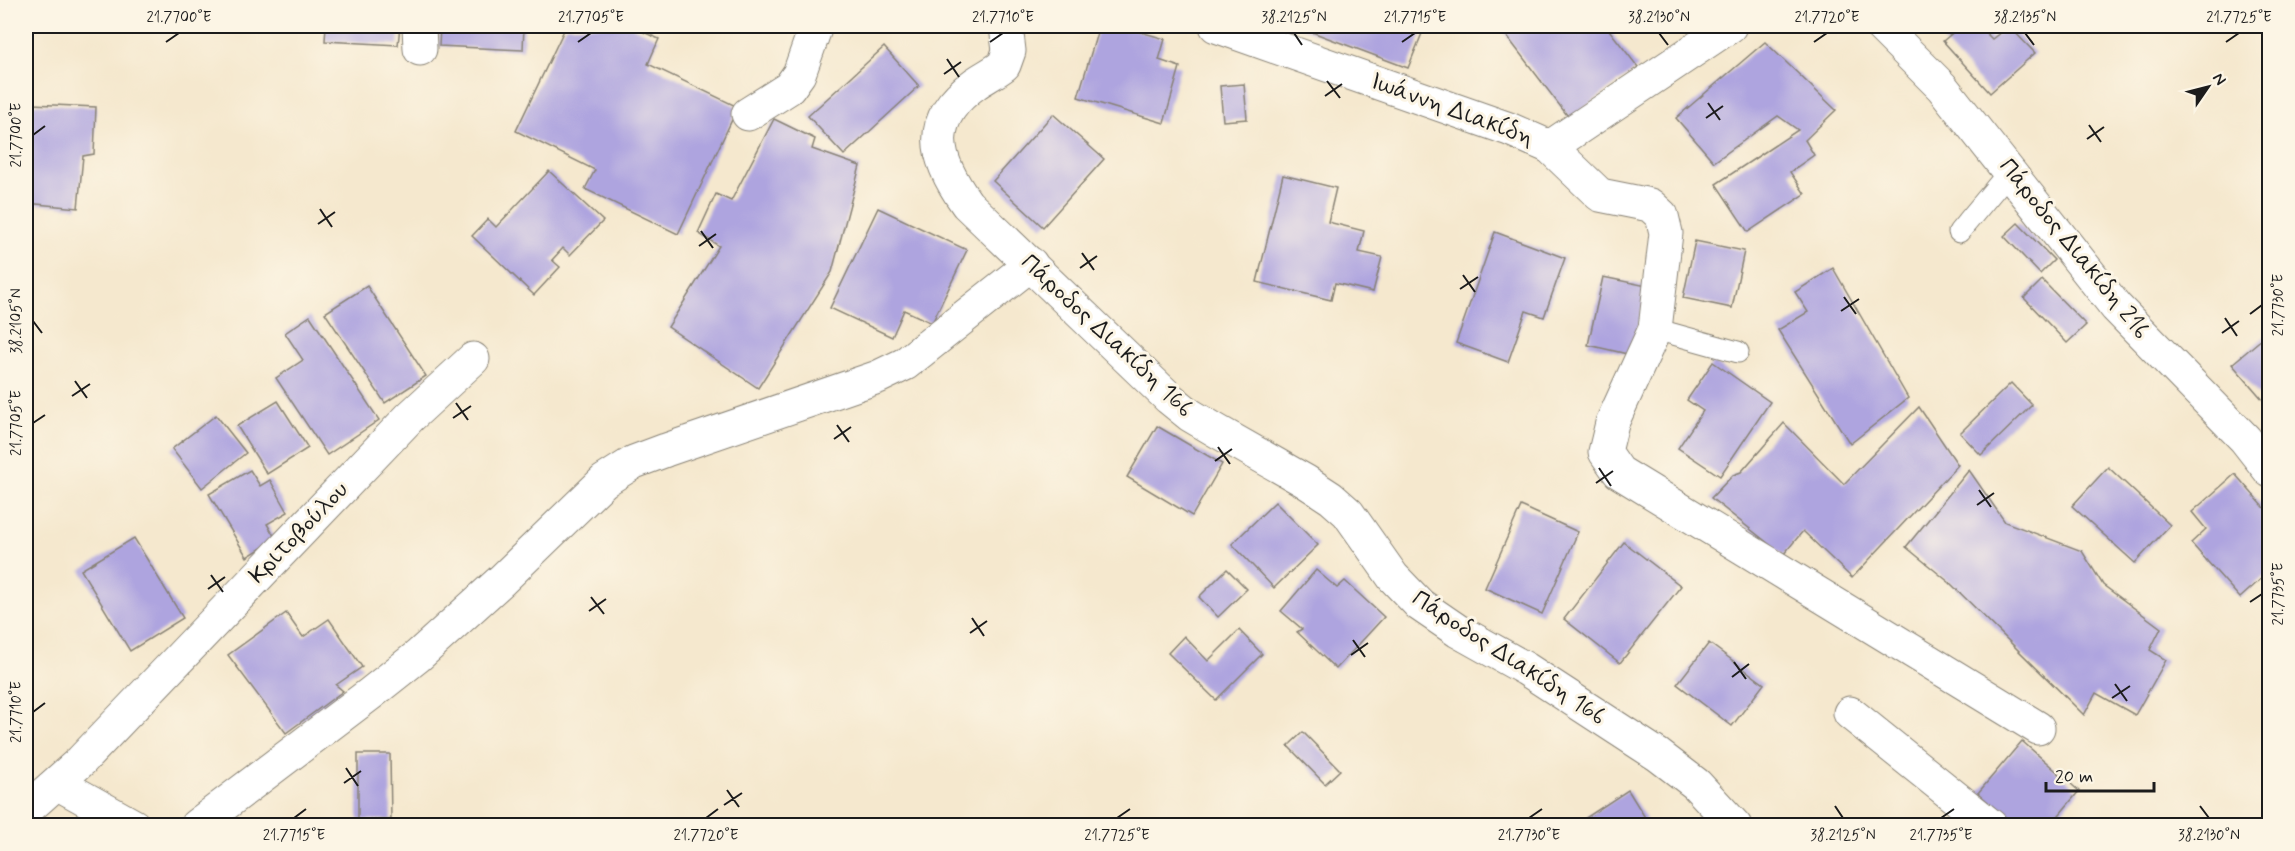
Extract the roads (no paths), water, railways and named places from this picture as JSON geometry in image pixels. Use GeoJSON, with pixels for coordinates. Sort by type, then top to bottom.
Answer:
{"type":"FeatureCollection","features":[{"type":"Feature","properties":{"kind":"street"},"geometry":{"type":"LineString","coordinates":[[748,114],[789,88],[799,74],[816,26]]}},
{"type":"Feature","properties":{"kind":"street","name":"Πάροδος Διακίδη 166"},"geometry":{"type":"LineString","coordinates":[[1006,26],[1009,51],[1004,65],[974,84],[955,102],[942,121],[939,131],[948,175],[967,204],[1141,372],[1190,415],[1305,481],[1348,513],[1393,577],[1420,605],[1458,631],[1526,669],[1658,755],[1696,784],[1735,825]]}},
{"type":"Feature","properties":{"kind":"street","name":"Ιωάννη Διακίδη"},"geometry":{"type":"LineString","coordinates":[[1216,26],[1509,129],[1550,147],[1730,26]]}},
{"type":"Feature","properties":{"kind":"street","name":"Πάροδος Διακίδη 216"},"geometry":{"type":"LineString","coordinates":[[1881,26],[1942,87],[2116,307],[2245,438],[2270,471]]}},
{"type":"Feature","properties":{"kind":"street"},"geometry":{"type":"LineString","coordinates":[[1550,147],[1600,195],[1650,205],[1662,216],[1666,232],[1654,329],[1612,423],[1605,452],[1618,472],[2038,728]]}},
{"type":"Feature","properties":{"kind":"street"},"geometry":{"type":"LineString","coordinates":[[196,825],[418,656],[502,580],[604,481],[634,462],[878,377],[905,364],[1031,264]]}},
{"type":"Feature","properties":{"kind":"street","name":"Κριτοβούλου"},"geometry":{"type":"LineString","coordinates":[[26,810],[127,714],[410,417],[473,359]]}},
{"type":"Feature","properties":{"kind":"street"},"geometry":{"type":"LineString","coordinates":[[1851,713],[1991,825]]}},
{"type":"Feature","properties":{"kind":"street"},"geometry":{"type":"LineString","coordinates":[[57,783],[134,825]]}},
{"type":"Feature","properties":{"kind":"lane"},"geometry":{"type":"LineString","coordinates":[[1959,232],[2009,172]]}},
{"type":"Feature","properties":{"kind":"lane"},"geometry":{"type":"LineString","coordinates":[[1654,329],[1738,352]]}}]}
